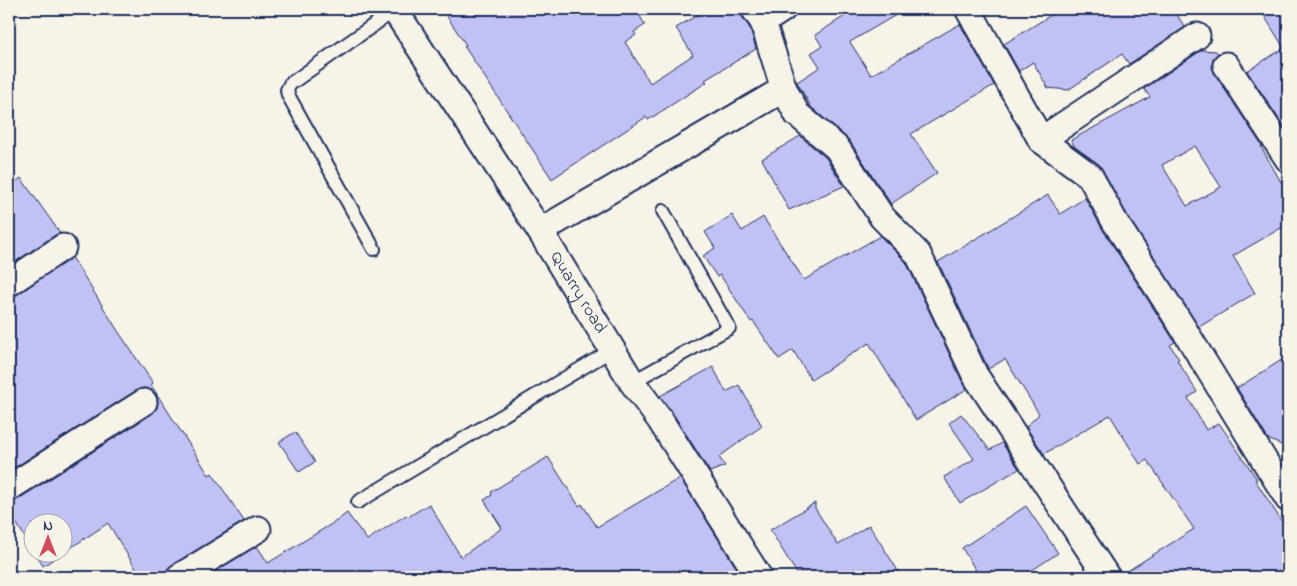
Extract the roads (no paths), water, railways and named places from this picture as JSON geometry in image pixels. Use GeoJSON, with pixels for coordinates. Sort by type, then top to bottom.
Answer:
{"type":"FeatureCollection","features":[{"type":"Feature","properties":{"kind":"street"},"geometry":{"type":"LineString","coordinates":[[968,9],[1042,140],[1090,176],[1115,222],[1180,323],[1288,499]]}},
{"type":"Feature","properties":{"kind":"street","name":"Quarry road"},"geometry":{"type":"LineString","coordinates":[[394,10],[540,231],[632,382],[660,420],[759,577]]}},
{"type":"Feature","properties":{"kind":"street"},"geometry":{"type":"LineString","coordinates":[[766,13],[784,89],[797,114],[837,148],[882,217],[918,254],[975,375],[1107,577]]}},
{"type":"Feature","properties":{"kind":"street"},"geometry":{"type":"LineString","coordinates":[[1042,140],[1197,36]]}},
{"type":"Feature","properties":{"kind":"street"},"geometry":{"type":"LineString","coordinates":[[1226,65],[1288,159]]}},
{"type":"Feature","properties":{"kind":"street"},"geometry":{"type":"LineString","coordinates":[[540,231],[784,89]]}},
{"type":"Feature","properties":{"kind":"street"},"geometry":{"type":"LineString","coordinates":[[9,283],[63,247]]}},
{"type":"Feature","properties":{"kind":"street"},"geometry":{"type":"LineString","coordinates":[[9,488],[144,402]]}},
{"type":"Feature","properties":{"kind":"street"},"geometry":{"type":"LineString","coordinates":[[179,577],[258,529]]}},
{"type":"Feature","properties":{"kind":"lane"},"geometry":{"type":"LineString","coordinates":[[374,249],[288,95],[287,90],[290,84],[394,10]]}},
{"type":"Feature","properties":{"kind":"lane"},"geometry":{"type":"LineString","coordinates":[[632,382],[729,328],[663,211]]}},
{"type":"Feature","properties":{"kind":"lane"},"geometry":{"type":"LineString","coordinates":[[358,502],[612,350]]}}]}
